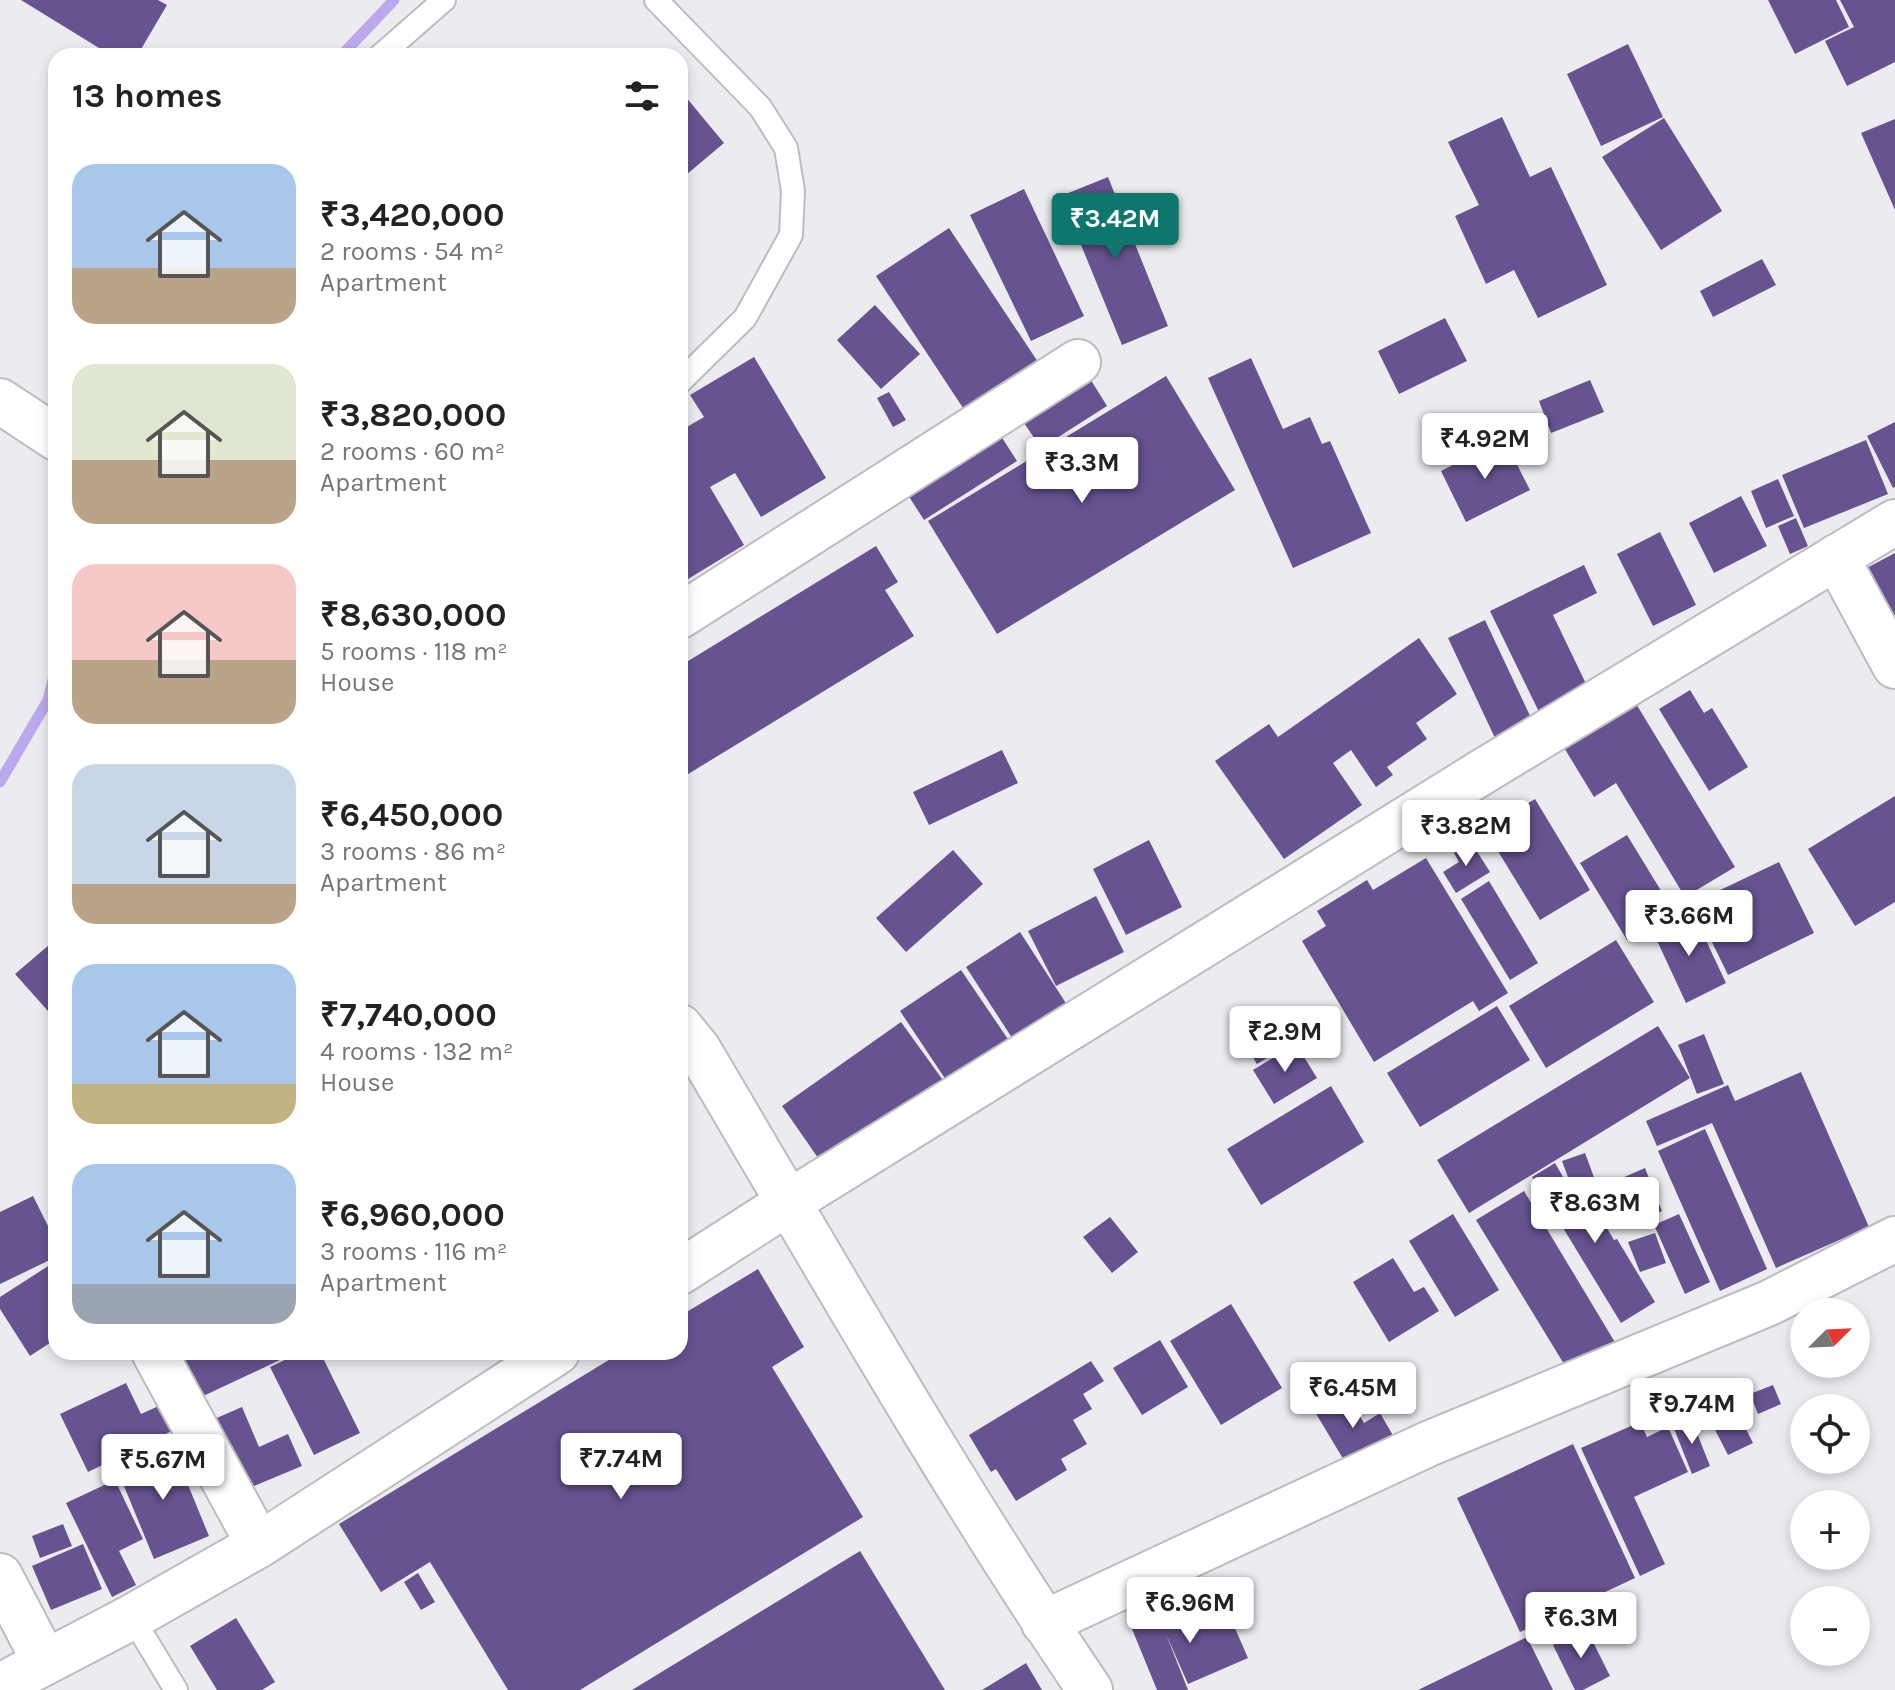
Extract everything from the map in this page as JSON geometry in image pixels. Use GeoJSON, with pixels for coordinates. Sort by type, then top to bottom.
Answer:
{"type":"FeatureCollection","features":[{"type":"Feature","properties":{"kind":"street"},"geometry":{"type":"LineString","coordinates":[[688,611],[1078,362]]}},
{"type":"Feature","properties":{"kind":"street"},"geometry":{"type":"LineString","coordinates":[[0,401],[48,433]]}},
{"type":"Feature","properties":{"kind":"street"},"geometry":{"type":"LineString","coordinates":[[688,1267],[1482,772],[1895,522]]}},
{"type":"Feature","properties":{"kind":"street"},"geometry":{"type":"LineString","coordinates":[[1836,557],[1895,666]]}},
{"type":"Feature","properties":{"kind":"street"},"geometry":{"type":"LineString","coordinates":[[688,1037],[901,1394],[1044,1623],[1090,1690]]}},
{"type":"Feature","properties":{"kind":"street"},"geometry":{"type":"LineString","coordinates":[[1044,1623],[1428,1444],[1769,1303],[1895,1239]]}},
{"type":"Feature","properties":{"kind":"street"},"geometry":{"type":"LineString","coordinates":[[158,1360],[259,1545]]}},
{"type":"Feature","properties":{"kind":"street"},"geometry":{"type":"LineString","coordinates":[[0,1686],[132,1617],[259,1545],[545,1360]]}},
{"type":"Feature","properties":{"kind":"street"},"geometry":{"type":"LineString","coordinates":[[0,1576],[45,1662]]}},
{"type":"Feature","properties":{"kind":"lane"},"geometry":{"type":"LineString","coordinates":[[389,48],[444,0]]}},
{"type":"Feature","properties":{"kind":"lane"},"geometry":{"type":"LineString","coordinates":[[656,0],[760,107],[786,148],[793,191],[791,235],[745,318],[688,374]]}},
{"type":"Feature","properties":{"kind":"lane"},"geometry":{"type":"LineString","coordinates":[[132,1617],[176,1690]]}},
{"type":"Feature","properties":{"kind":"building"},"geometry":{"type":"Polygon","coordinates":[[[21,0],[158,0],[167,5],[142,48],[99,48],[21,0]]]}},
{"type":"Feature","properties":{"kind":"building"},"geometry":{"type":"Polygon","coordinates":[[[1768,0],[1836,0],[1849,27],[1795,54],[1768,0]]]}},
{"type":"Feature","properties":{"kind":"building"},"geometry":{"type":"Polygon","coordinates":[[[1840,0],[1895,0],[1895,62],[1847,86],[1825,41],[1854,27],[1840,0]]]}},
{"type":"Feature","properties":{"kind":"building"},"geometry":{"type":"Polygon","coordinates":[[[1628,44],[1663,117],[1601,146],[1567,74],[1628,44]]]}},
{"type":"Feature","properties":{"kind":"building"},"geometry":{"type":"Polygon","coordinates":[[[688,100],[724,143],[688,173],[688,100]]]}},
{"type":"Feature","properties":{"kind":"building"},"geometry":{"type":"Polygon","coordinates":[[[1502,117],[1530,177],[1551,167],[1607,285],[1538,318],[1514,270],[1486,284],[1455,216],[1479,205],[1448,142],[1502,117]]]}},
{"type":"Feature","properties":{"kind":"building"},"geometry":{"type":"Polygon","coordinates":[[[1664,118],[1722,211],[1661,250],[1602,157],[1664,118]]]}},
{"type":"Feature","properties":{"kind":"building"},"geometry":{"type":"Polygon","coordinates":[[[1895,119],[1895,210],[1861,133],[1895,119]]]}},
{"type":"Feature","properties":{"kind":"building"},"geometry":{"type":"Polygon","coordinates":[[[1108,177],[1168,326],[1122,345],[1061,196],[1108,177]]]}},
{"type":"Feature","properties":{"kind":"building"},"geometry":{"type":"Polygon","coordinates":[[[1024,189],[1084,316],[1031,341],[970,215],[1024,189]]]}},
{"type":"Feature","properties":{"kind":"building"},"geometry":{"type":"Polygon","coordinates":[[[949,228],[1040,365],[967,414],[876,276],[949,228]]]}},
{"type":"Feature","properties":{"kind":"building"},"geometry":{"type":"Polygon","coordinates":[[[1762,259],[1776,285],[1713,317],[1700,291],[1762,259]]]}},
{"type":"Feature","properties":{"kind":"building"},"geometry":{"type":"Polygon","coordinates":[[[875,305],[920,354],[881,389],[837,340],[875,305]]]}},
{"type":"Feature","properties":{"kind":"building"},"geometry":{"type":"Polygon","coordinates":[[[1445,318],[1467,361],[1399,394],[1378,351],[1445,318]]]}},
{"type":"Feature","properties":{"kind":"building"},"geometry":{"type":"Polygon","coordinates":[[[754,357],[826,478],[761,517],[735,473],[710,487],[744,545],[688,579],[688,426],[704,417],[690,395],[754,357]]]}},
{"type":"Feature","properties":{"kind":"building"},"geometry":{"type":"Polygon","coordinates":[[[1251,358],[1283,429],[1310,417],[1322,444],[1330,441],[1371,533],[1293,568],[1208,378],[1251,358]]]}},
{"type":"Feature","properties":{"kind":"building"},"geometry":{"type":"Polygon","coordinates":[[[1166,376],[1235,490],[997,634],[928,521],[1166,376]]]}},
{"type":"Feature","properties":{"kind":"building"},"geometry":{"type":"Polygon","coordinates":[[[1089,377],[1107,406],[1041,448],[1022,420],[1089,377]]]}},
{"type":"Feature","properties":{"kind":"building"},"geometry":{"type":"Polygon","coordinates":[[[1590,380],[1604,412],[1551,433],[1539,401],[1590,380]]]}},
{"type":"Feature","properties":{"kind":"building"},"geometry":{"type":"Polygon","coordinates":[[[889,392],[906,420],[893,427],[877,398],[889,392]]]}},
{"type":"Feature","properties":{"kind":"building"},"geometry":{"type":"Polygon","coordinates":[[[1895,422],[1895,487],[1893,488],[1867,436],[1895,422]]]}},
{"type":"Feature","properties":{"kind":"building"},"geometry":{"type":"Polygon","coordinates":[[[999,433],[1017,461],[924,520],[906,492],[999,433]]]}},
{"type":"Feature","properties":{"kind":"building"},"geometry":{"type":"Polygon","coordinates":[[[1504,439],[1530,490],[1466,522],[1441,471],[1504,439]]]}},
{"type":"Feature","properties":{"kind":"building"},"geometry":{"type":"Polygon","coordinates":[[[1866,440],[1888,494],[1804,528],[1782,475],[1866,440]]]}},
{"type":"Feature","properties":{"kind":"building"},"geometry":{"type":"Polygon","coordinates":[[[1778,479],[1794,516],[1766,528],[1751,491],[1778,479]]]}},
{"type":"Feature","properties":{"kind":"building"},"geometry":{"type":"Polygon","coordinates":[[[1741,496],[1767,546],[1714,573],[1689,523],[1741,496]]]}},
{"type":"Feature","properties":{"kind":"building"},"geometry":{"type":"Polygon","coordinates":[[[1796,518],[1808,546],[1790,554],[1778,526],[1796,518]]]}},
{"type":"Feature","properties":{"kind":"building"},"geometry":{"type":"Polygon","coordinates":[[[1660,532],[1696,605],[1653,626],[1617,554],[1660,532]]]}},
{"type":"Feature","properties":{"kind":"building"},"geometry":{"type":"Polygon","coordinates":[[[876,546],[898,582],[885,590],[914,636],[688,774],[688,661],[876,546]]]}},
{"type":"Feature","properties":{"kind":"building"},"geometry":{"type":"Polygon","coordinates":[[[1895,553],[1895,631],[1863,570],[1895,553]]]}},
{"type":"Feature","properties":{"kind":"building"},"geometry":{"type":"Polygon","coordinates":[[[1584,565],[1597,593],[1553,615],[1588,688],[1539,712],[1490,611],[1584,565]]]}},
{"type":"Feature","properties":{"kind":"building"},"geometry":{"type":"Polygon","coordinates":[[[1485,620],[1532,720],[1495,738],[1448,638],[1485,620]]]}},
{"type":"Feature","properties":{"kind":"building"},"geometry":{"type":"Polygon","coordinates":[[[1419,638],[1457,694],[1416,723],[1427,739],[1387,767],[1393,775],[1376,787],[1351,750],[1333,763],[1362,805],[1284,859],[1215,761],[1269,724],[1278,737],[1419,638]]]}},
{"type":"Feature","properties":{"kind":"building"},"geometry":{"type":"Polygon","coordinates":[[[1690,690],[1704,713],[1712,708],[1748,767],[1709,791],[1659,709],[1690,690]]]}},
{"type":"Feature","properties":{"kind":"building"},"geometry":{"type":"Polygon","coordinates":[[[1635,702],[1735,867],[1685,897],[1616,783],[1594,797],[1563,746],[1635,702]]]}},
{"type":"Feature","properties":{"kind":"building"},"geometry":{"type":"Polygon","coordinates":[[[1002,750],[1018,783],[929,825],[913,792],[1002,750]]]}},
{"type":"Feature","properties":{"kind":"building"},"geometry":{"type":"Polygon","coordinates":[[[1895,796],[1895,902],[1855,926],[1808,849],[1895,796]]]}},
{"type":"Feature","properties":{"kind":"building"},"geometry":{"type":"Polygon","coordinates":[[[1535,799],[1590,890],[1540,920],[1485,830],[1535,799]]]}},
{"type":"Feature","properties":{"kind":"building"},"geometry":{"type":"Polygon","coordinates":[[[1627,835],[1674,912],[1627,940],[1580,863],[1627,835]]]}},
{"type":"Feature","properties":{"kind":"building"},"geometry":{"type":"Polygon","coordinates":[[[1149,840],[1182,907],[1126,935],[1093,869],[1149,840]]]}},
{"type":"Feature","properties":{"kind":"building"},"geometry":{"type":"Polygon","coordinates":[[[1471,842],[1490,872],[1456,893],[1443,872],[1459,862],[1454,853],[1471,842]]]}},
{"type":"Feature","properties":{"kind":"building"},"geometry":{"type":"Polygon","coordinates":[[[953,850],[983,884],[906,952],[876,918],[953,850]]]}},
{"type":"Feature","properties":{"kind":"building"},"geometry":{"type":"Polygon","coordinates":[[[1426,858],[1508,993],[1479,1011],[1473,1001],[1374,1062],[1302,941],[1326,926],[1317,911],[1367,880],[1373,890],[1426,858]]]}},
{"type":"Feature","properties":{"kind":"building"},"geometry":{"type":"Polygon","coordinates":[[[1779,862],[1814,933],[1728,975],[1693,903],[1779,862]]]}},
{"type":"Feature","properties":{"kind":"building"},"geometry":{"type":"Polygon","coordinates":[[[1489,881],[1538,963],[1510,980],[1461,899],[1489,881]]]}},
{"type":"Feature","properties":{"kind":"building"},"geometry":{"type":"Polygon","coordinates":[[[1096,896],[1124,952],[1056,986],[1028,931],[1096,896]]]}},
{"type":"Feature","properties":{"kind":"building"},"geometry":{"type":"Polygon","coordinates":[[[1693,913],[1726,983],[1686,1003],[1653,932],[1693,913]]]}},
{"type":"Feature","properties":{"kind":"building"},"geometry":{"type":"Polygon","coordinates":[[[1020,932],[1071,1011],[1018,1047],[966,967],[1020,932]]]}},
{"type":"Feature","properties":{"kind":"building"},"geometry":{"type":"Polygon","coordinates":[[[1616,940],[1654,1002],[1546,1068],[1509,1006],[1616,940]]]}},
{"type":"Feature","properties":{"kind":"building"},"geometry":{"type":"Polygon","coordinates":[[[48,946],[48,1011],[15,974],[48,946]]]}},
{"type":"Feature","properties":{"kind":"building"},"geometry":{"type":"Polygon","coordinates":[[[961,970],[1016,1051],[954,1092],[900,1011],[961,970]]]}},
{"type":"Feature","properties":{"kind":"building"},"geometry":{"type":"Polygon","coordinates":[[[1497,1006],[1530,1060],[1420,1127],[1387,1073],[1497,1006]]]}},
{"type":"Feature","properties":{"kind":"building"},"geometry":{"type":"Polygon","coordinates":[[[1282,1009],[1300,1038],[1257,1064],[1239,1035],[1282,1009]]]}},
{"type":"Feature","properties":{"kind":"building"},"geometry":{"type":"Polygon","coordinates":[[[901,1022],[945,1083],[825,1168],[782,1106],[901,1022]]]}},
{"type":"Feature","properties":{"kind":"building"},"geometry":{"type":"Polygon","coordinates":[[[1658,1026],[1690,1078],[1469,1213],[1437,1160],[1658,1026]]]}},
{"type":"Feature","properties":{"kind":"building"},"geometry":{"type":"Polygon","coordinates":[[[1704,1034],[1724,1084],[1697,1094],[1678,1045],[1704,1034]]]}},
{"type":"Feature","properties":{"kind":"building"},"geometry":{"type":"Polygon","coordinates":[[[1296,1044],[1317,1078],[1274,1104],[1253,1070],[1296,1044]]]}},
{"type":"Feature","properties":{"kind":"building"},"geometry":{"type":"Polygon","coordinates":[[[1801,1072],[1869,1227],[1776,1268],[1712,1123],[1657,1146],[1646,1121],[1728,1085],[1735,1101],[1801,1072]]]}},
{"type":"Feature","properties":{"kind":"building"},"geometry":{"type":"Polygon","coordinates":[[[1331,1086],[1364,1142],[1261,1205],[1227,1149],[1331,1086]]]}},
{"type":"Feature","properties":{"kind":"building"},"geometry":{"type":"Polygon","coordinates":[[[1705,1129],[1767,1269],[1720,1291],[1658,1151],[1705,1129]]]}},
{"type":"Feature","properties":{"kind":"building"},"geometry":{"type":"Polygon","coordinates":[[[1585,1153],[1595,1180],[1572,1188],[1562,1161],[1585,1153]]]}},
{"type":"Feature","properties":{"kind":"building"},"geometry":{"type":"Polygon","coordinates":[[[1555,1163],[1573,1194],[1583,1188],[1655,1302],[1621,1323],[1532,1177],[1555,1163]]]}},
{"type":"Feature","properties":{"kind":"building"},"geometry":{"type":"Polygon","coordinates":[[[1645,1168],[1662,1211],[1639,1221],[1622,1178],[1645,1168]]]}},
{"type":"Feature","properties":{"kind":"building"},"geometry":{"type":"Polygon","coordinates":[[[1524,1191],[1622,1354],[1575,1382],[1476,1220],[1524,1191]]]}},
{"type":"Feature","properties":{"kind":"building"},"geometry":{"type":"Polygon","coordinates":[[[33,1196],[48,1226],[48,1261],[0,1284],[0,1212],[33,1196]]]}},
{"type":"Feature","properties":{"kind":"building"},"geometry":{"type":"Polygon","coordinates":[[[1453,1214],[1499,1290],[1455,1317],[1409,1241],[1453,1214]]]}},
{"type":"Feature","properties":{"kind":"building"},"geometry":{"type":"Polygon","coordinates":[[[1679,1214],[1710,1282],[1685,1294],[1654,1225],[1679,1214]]]}},
{"type":"Feature","properties":{"kind":"building"},"geometry":{"type":"Polygon","coordinates":[[[1110,1217],[1138,1252],[1112,1273],[1083,1237],[1110,1217]]]}},
{"type":"Feature","properties":{"kind":"building"},"geometry":{"type":"Polygon","coordinates":[[[1655,1233],[1666,1263],[1640,1272],[1628,1242],[1655,1233]]]}},
{"type":"Feature","properties":{"kind":"building"},"geometry":{"type":"Polygon","coordinates":[[[1393,1258],[1414,1292],[1424,1287],[1439,1311],[1389,1342],[1353,1282],[1393,1258]]]}},
{"type":"Feature","properties":{"kind":"building"},"geometry":{"type":"Polygon","coordinates":[[[48,1266],[48,1344],[30,1356],[0,1309],[0,1297],[48,1266]]]}},
{"type":"Feature","properties":{"kind":"building"},"geometry":{"type":"Polygon","coordinates":[[[758,1269],[804,1347],[772,1367],[863,1517],[580,1690],[508,1690],[430,1562],[381,1592],[339,1524],[609,1360],[688,1360],[688,1311],[758,1269]]]}},
{"type":"Feature","properties":{"kind":"building"},"geometry":{"type":"Polygon","coordinates":[[[1231,1304],[1282,1388],[1221,1425],[1170,1341],[1231,1304]]]}},
{"type":"Feature","properties":{"kind":"building"},"geometry":{"type":"Polygon","coordinates":[[[1160,1340],[1188,1387],[1142,1415],[1113,1368],[1160,1340]]]}},
{"type":"Feature","properties":{"kind":"building"},"geometry":{"type":"Polygon","coordinates":[[[181,1360],[280,1360],[199,1398],[181,1360]]]}},
{"type":"Feature","properties":{"kind":"building"},"geometry":{"type":"Polygon","coordinates":[[[284,1360],[324,1360],[360,1433],[314,1455],[270,1367],[284,1360]]]}},
{"type":"Feature","properties":{"kind":"building"},"geometry":{"type":"Polygon","coordinates":[[[1091,1361],[1104,1381],[1083,1394],[1092,1409],[1073,1420],[1087,1444],[1061,1459],[1067,1470],[1016,1501],[996,1469],[991,1472],[969,1435],[1091,1361]]]}},
{"type":"Feature","properties":{"kind":"building"},"geometry":{"type":"Polygon","coordinates":[[[126,1383],[141,1414],[163,1404],[176,1429],[88,1472],[60,1414],[126,1383]]]}},
{"type":"Feature","properties":{"kind":"building"},"geometry":{"type":"Polygon","coordinates":[[[1773,1385],[1781,1404],[1758,1414],[1750,1394],[1773,1385]]]}},
{"type":"Feature","properties":{"kind":"building"},"geometry":{"type":"Polygon","coordinates":[[[1345,1393],[1364,1423],[1380,1413],[1395,1439],[1348,1467],[1315,1412],[1345,1393]]]}},
{"type":"Feature","properties":{"kind":"building"},"geometry":{"type":"Polygon","coordinates":[[[242,1407],[259,1447],[288,1434],[302,1466],[242,1491],[212,1420],[242,1407]]]}},
{"type":"Feature","properties":{"kind":"building"},"geometry":{"type":"Polygon","coordinates":[[[1735,1407],[1753,1443],[1728,1455],[1710,1420],[1735,1407]]]}},
{"type":"Feature","properties":{"kind":"building"},"geometry":{"type":"Polygon","coordinates":[[[1691,1418],[1710,1466],[1692,1474],[1673,1426],[1691,1418]]]}},
{"type":"Feature","properties":{"kind":"building"},"geometry":{"type":"Polygon","coordinates":[[[1640,1422],[1647,1437],[1668,1427],[1688,1472],[1634,1497],[1665,1564],[1640,1576],[1581,1448],[1640,1422]]]}},
{"type":"Feature","properties":{"kind":"building"},"geometry":{"type":"Polygon","coordinates":[[[1573,1444],[1635,1578],[1520,1632],[1457,1498],[1573,1444]]]}},
{"type":"Feature","properties":{"kind":"building"},"geometry":{"type":"Polygon","coordinates":[[[172,1446],[209,1536],[154,1559],[117,1469],[172,1446]]]}},
{"type":"Feature","properties":{"kind":"building"},"geometry":{"type":"Polygon","coordinates":[[[115,1480],[143,1539],[119,1551],[136,1585],[112,1597],[66,1503],[115,1480]]]}},
{"type":"Feature","properties":{"kind":"building"},"geometry":{"type":"Polygon","coordinates":[[[63,1524],[72,1546],[40,1558],[32,1536],[63,1524]]]}},
{"type":"Feature","properties":{"kind":"building"},"geometry":{"type":"Polygon","coordinates":[[[83,1544],[102,1589],[51,1610],[32,1566],[83,1544]]]}},
{"type":"Feature","properties":{"kind":"building"},"geometry":{"type":"Polygon","coordinates":[[[860,1551],[945,1690],[632,1690],[860,1551]]]}},
{"type":"Feature","properties":{"kind":"building"},"geometry":{"type":"Polygon","coordinates":[[[418,1573],[435,1602],[421,1610],[404,1582],[418,1573]]]}},
{"type":"Feature","properties":{"kind":"building"},"geometry":{"type":"Polygon","coordinates":[[[1220,1594],[1248,1658],[1188,1684],[1166,1634],[1188,1690],[1157,1690],[1132,1629],[1159,1618],[1159,1621],[1220,1594]]]}},
{"type":"Feature","properties":{"kind":"building"},"geometry":{"type":"Polygon","coordinates":[[[236,1618],[275,1682],[262,1690],[217,1690],[190,1646],[236,1618]]]}},
{"type":"Feature","properties":{"kind":"building"},"geometry":{"type":"Polygon","coordinates":[[[1586,1628],[1610,1676],[1583,1690],[1575,1690],[1553,1645],[1586,1628]]]}},
{"type":"Feature","properties":{"kind":"building"},"geometry":{"type":"Polygon","coordinates":[[[1527,1637],[1553,1690],[1418,1690],[1527,1637]]]}},
{"type":"Feature","properties":{"kind":"building"},"geometry":{"type":"Polygon","coordinates":[[[1026,1663],[1042,1690],[982,1690],[1026,1663]]]}},
{"type":"Feature","properties":{"kind":"waterway"},"geometry":{"type":"LineString","coordinates":[[349,48],[394,0]]}},
{"type":"Feature","properties":{"kind":"waterway"},"geometry":{"type":"LineString","coordinates":[[0,782],[48,700]]}}]}
